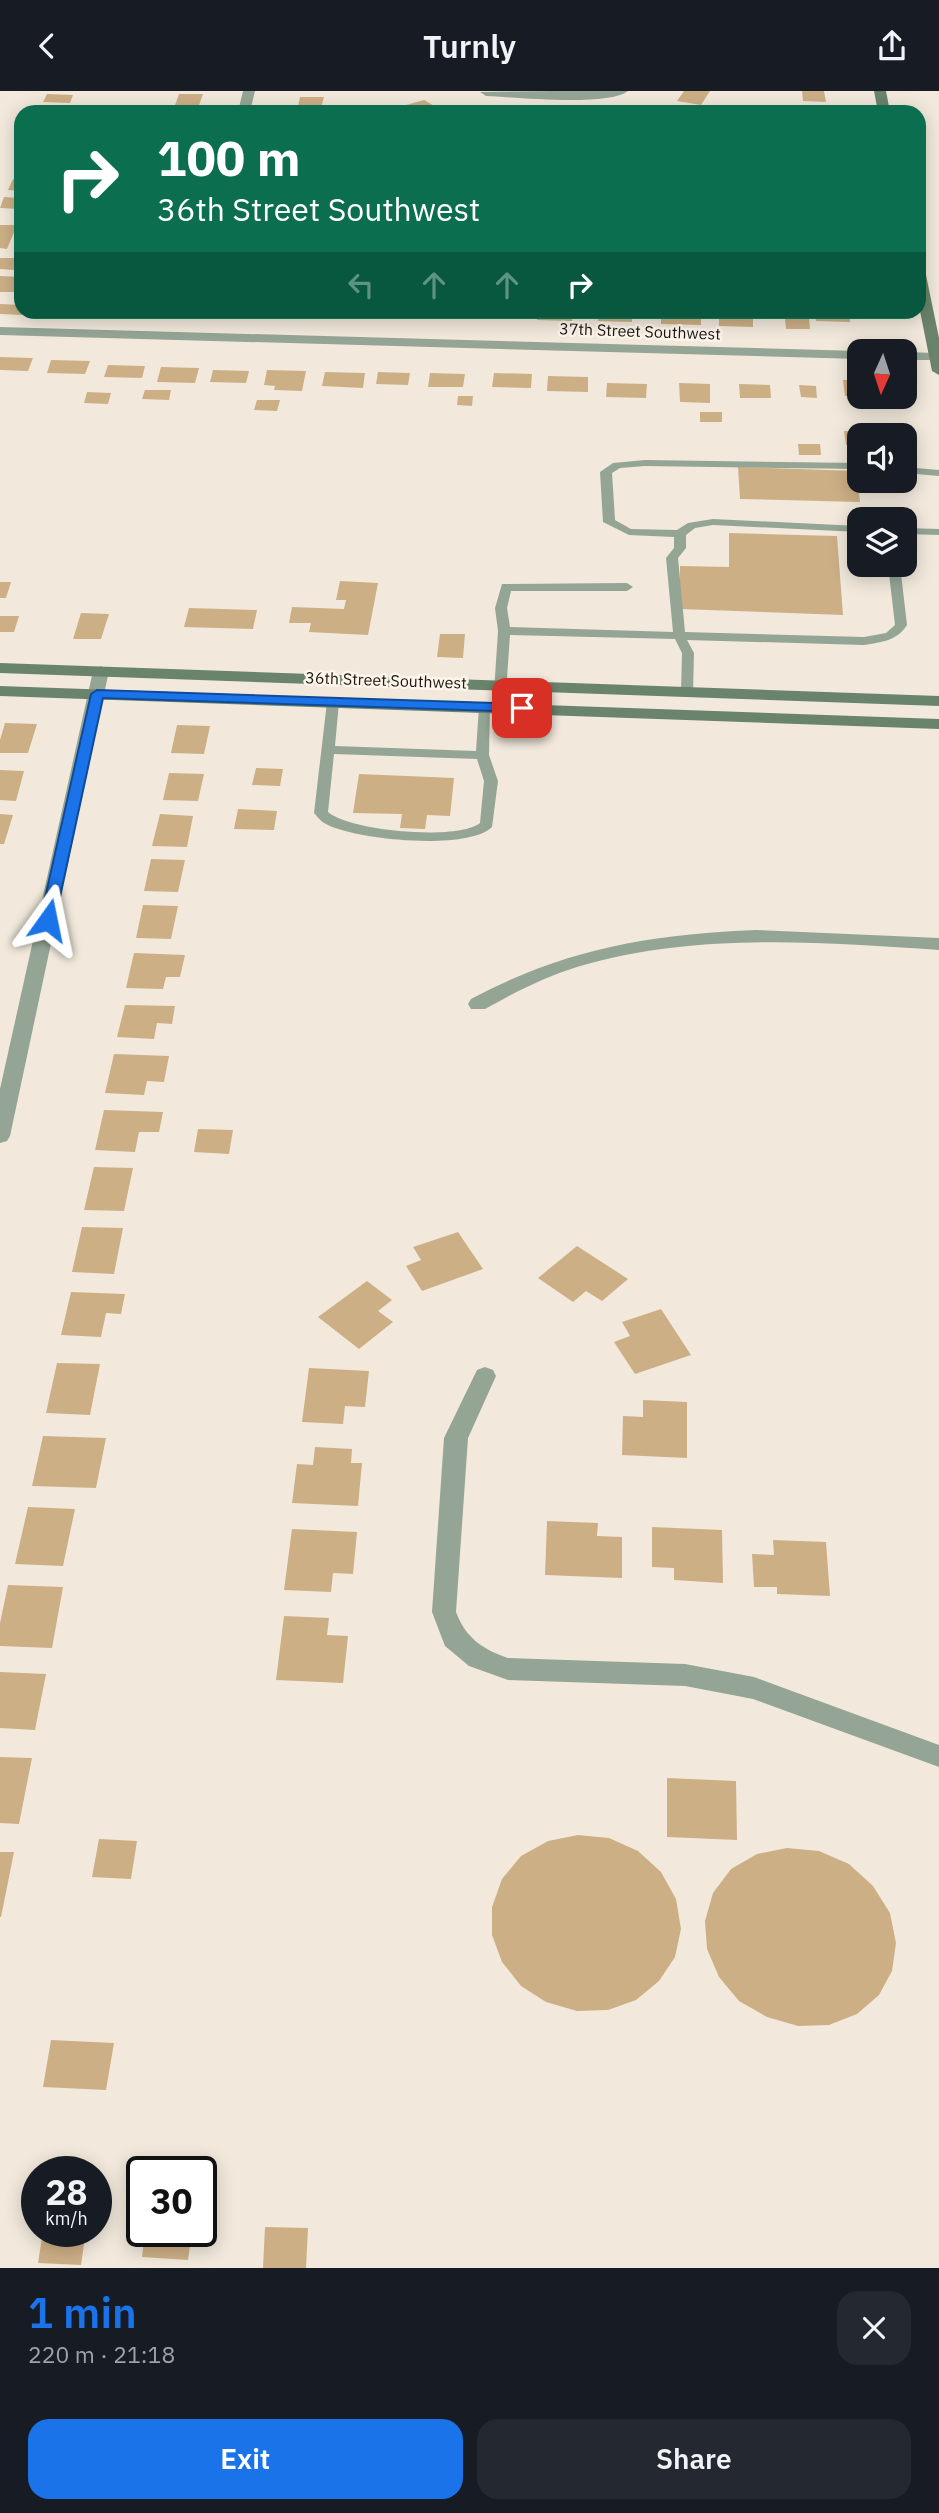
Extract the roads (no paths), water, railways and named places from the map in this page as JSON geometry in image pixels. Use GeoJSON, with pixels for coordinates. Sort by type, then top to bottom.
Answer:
{"type":"FeatureCollection","features":[{"type":"Feature","properties":{"kind":"street"},"geometry":{"type":"LineString","coordinates":[[486,92],[590,96],[622,91]]}},
{"type":"Feature","properties":{"kind":"street"},"geometry":{"type":"LineString","coordinates":[[917,359],[937,364],[926,310]]}},
{"type":"Feature","properties":{"kind":"street","name":"37th Street Southwest"},"geometry":{"type":"LineString","coordinates":[[0,331],[847,355]]}},
{"type":"Feature","properties":{"kind":"street","name":"36th Street Southwest"},"geometry":{"type":"LineString","coordinates":[[0,668],[939,701]]}},
{"type":"Feature","properties":{"kind":"street"},"geometry":{"type":"LineString","coordinates":[[0,1136],[101,671]]}},
{"type":"Feature","properties":{"kind":"street","name":"36th Street Southwest"},"geometry":{"type":"LineString","coordinates":[[0,691],[939,724]]}},
{"type":"Feature","properties":{"kind":"street"},"geometry":{"type":"LineString","coordinates":[[568,710],[668,701],[687,692]]}},
{"type":"Feature","properties":{"kind":"street"},"geometry":{"type":"LineString","coordinates":[[478,1004],[523,980],[574,961],[674,939],[771,936],[939,944]]}},
{"type":"Feature","properties":{"kind":"street"},"geometry":{"type":"LineString","coordinates":[[485,1375],[456,1438],[444,1612],[454,1638],[478,1658],[508,1669],[685,1675],[754,1688],[939,1756]]}},
{"type":"Feature","properties":{"kind":"lane"},"geometry":{"type":"LineString","coordinates":[[847,466],[645,463],[617,465],[606,472],[609,522],[629,533],[680,534],[692,526],[713,521],[847,528]]}},
{"type":"Feature","properties":{"kind":"lane"},"geometry":{"type":"LineString","coordinates":[[917,471],[939,473]]}},
{"type":"Feature","properties":{"kind":"lane"},"geometry":{"type":"LineString","coordinates":[[917,532],[939,533]]}},
{"type":"Feature","properties":{"kind":"lane"},"geometry":{"type":"LineString","coordinates":[[680,534],[680,548],[672,558],[679,636],[688,653],[687,692]]}},
{"type":"Feature","properties":{"kind":"lane"},"geometry":{"type":"LineString","coordinates":[[504,631],[864,641],[884,639],[897,632],[901,625],[895,577]]}},
{"type":"Feature","properties":{"kind":"lane"},"geometry":{"type":"LineString","coordinates":[[333,702],[321,813],[323,819],[345,829],[387,833],[458,835],[481,830],[487,824],[491,781],[482,755],[492,707],[501,684],[504,631],[501,608],[506,587],[627,587]]}},
{"type":"Feature","properties":{"kind":"lane"},"geometry":{"type":"LineString","coordinates":[[327,750],[482,755]]}}]}
